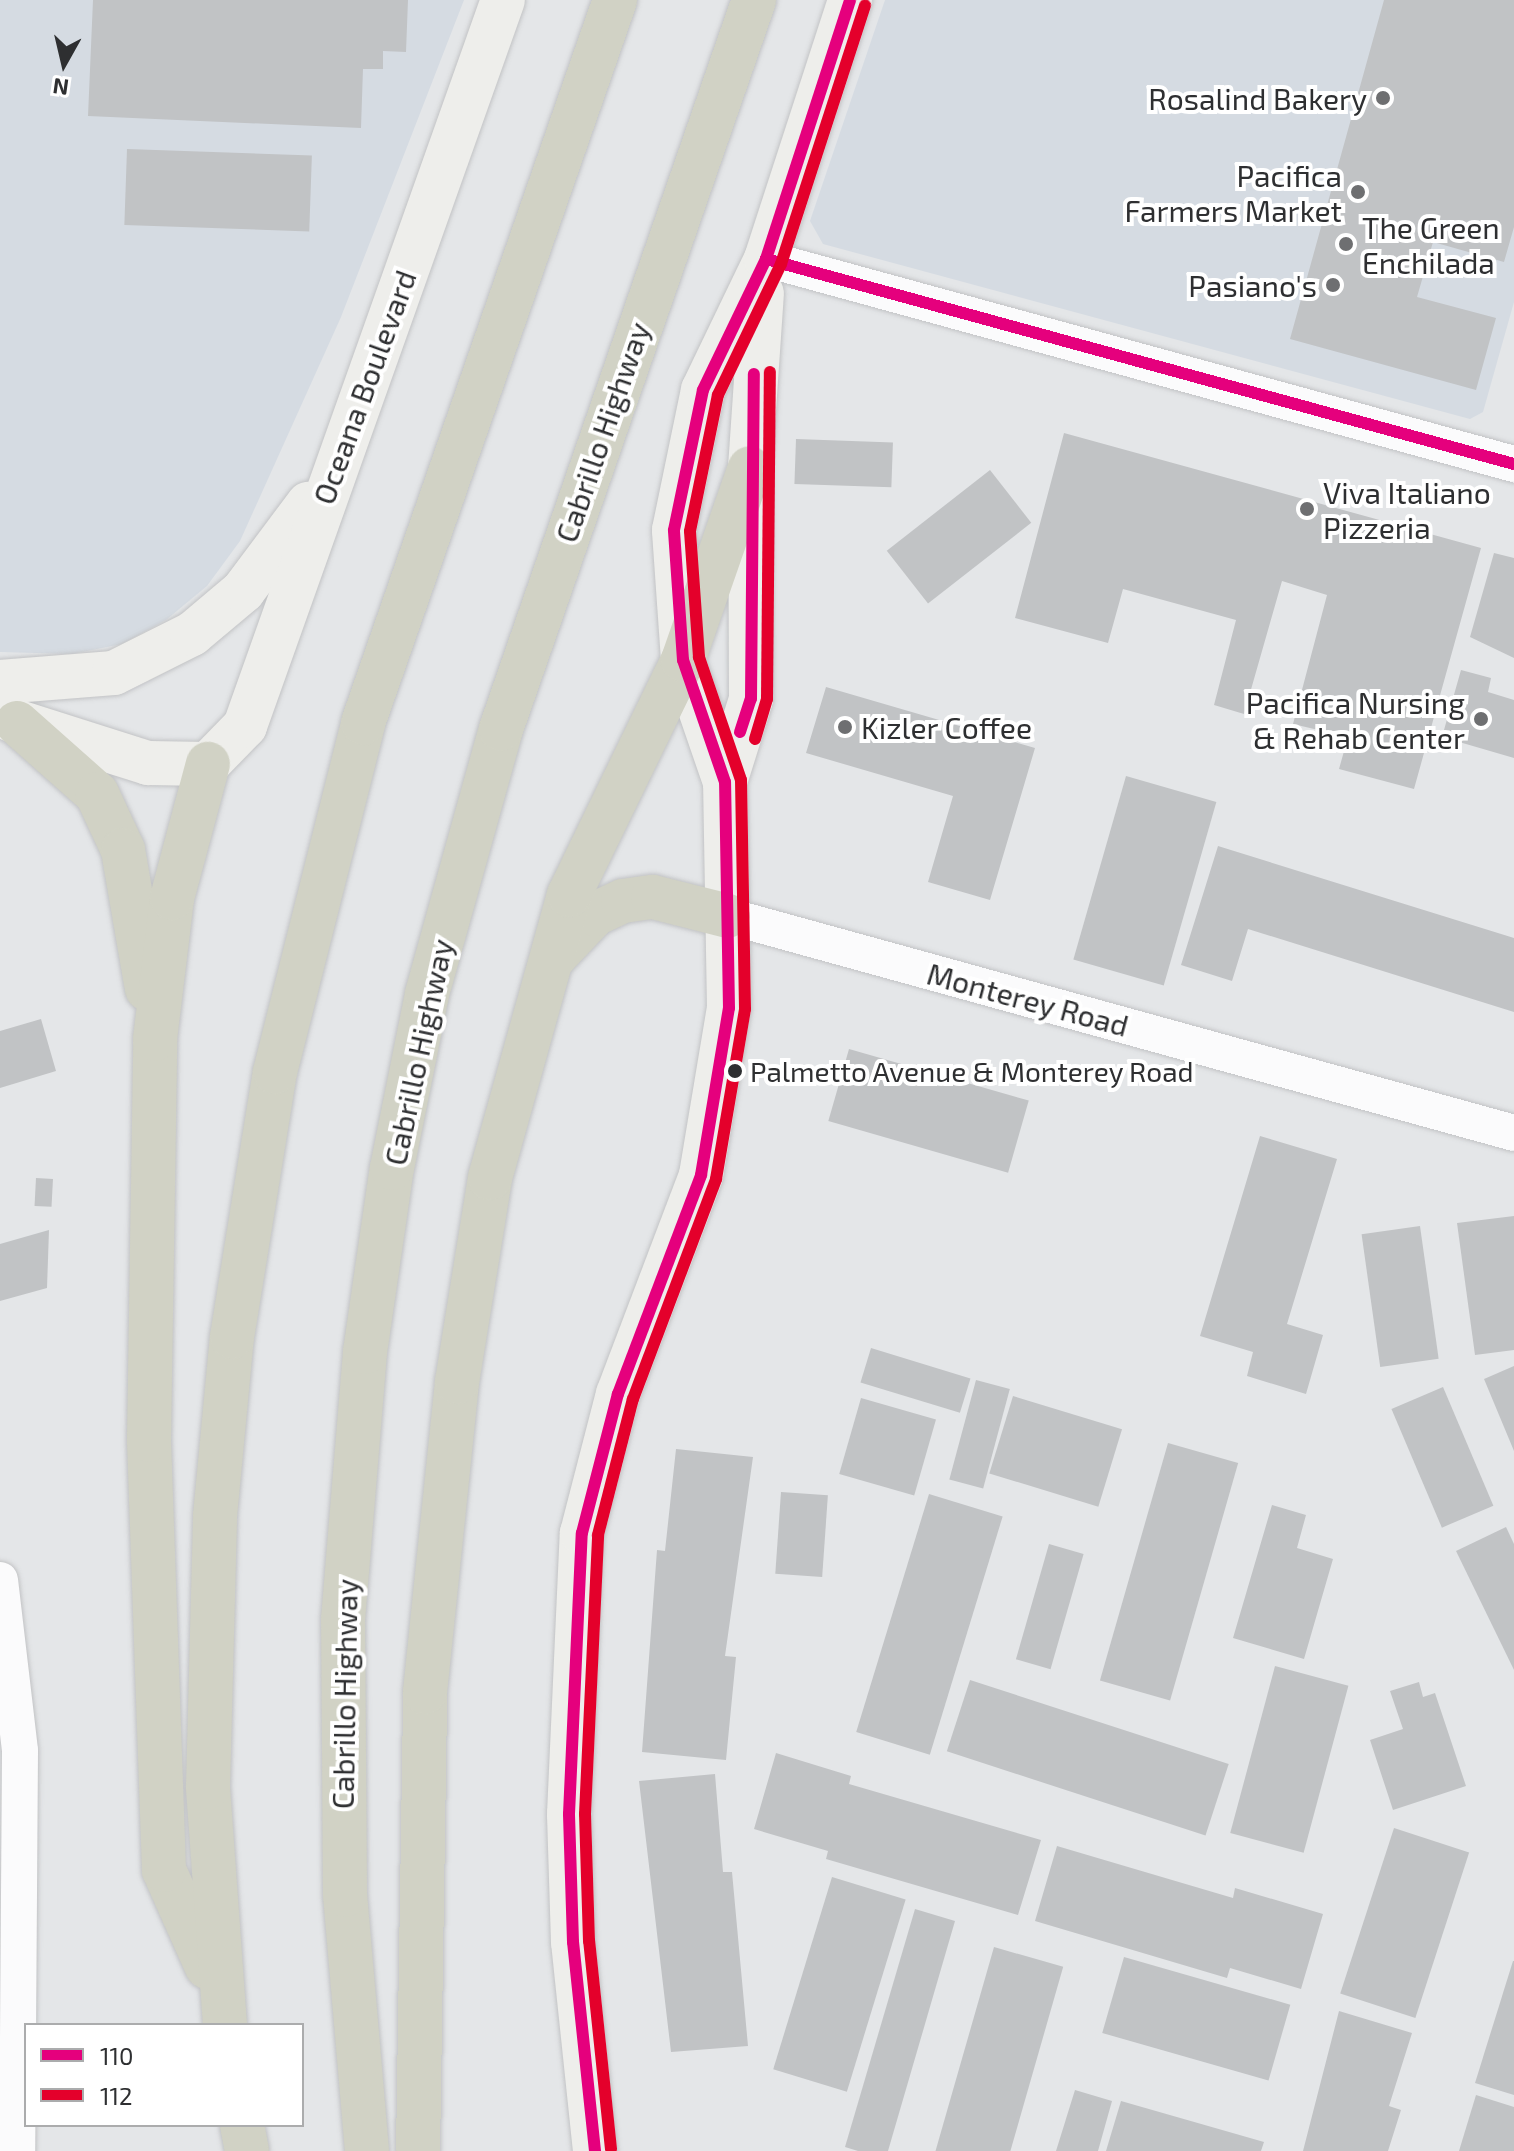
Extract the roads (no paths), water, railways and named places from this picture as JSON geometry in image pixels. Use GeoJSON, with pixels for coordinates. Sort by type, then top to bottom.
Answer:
{"type":"FeatureCollection","features":[{"type":"Feature","properties":{"kind":"highway"},"geometry":{"type":"LineString","coordinates":[[222,2010],[208,1787],[215,1516],[244,1248],[275,1072],[363,723],[615,0]]}},
{"type":"Feature","properties":{"kind":"highway","name":"Cabrillo Highway"},"geometry":{"type":"LineString","coordinates":[[367,2151],[345,1895],[343,1620],[365,1352],[392,1168],[431,980],[501,729],[754,0]]}},
{"type":"Feature","properties":{"kind":"highway"},"geometry":{"type":"LineString","coordinates":[[418,2151],[420,1821],[439,1527],[490,1178],[547,964],[604,810],[683,660],[750,468]]}},
{"type":"Feature","properties":{"kind":"highway"},"geometry":{"type":"LineString","coordinates":[[9,719],[97,794],[123,850],[155,1039]]}},
{"type":"Feature","properties":{"kind":"highway"},"geometry":{"type":"LineString","coordinates":[[208,764],[172,898],[155,1039],[149,1440],[158,1791],[164,1870],[222,2010]]}},
{"type":"Feature","properties":{"kind":"highway"},"geometry":{"type":"LineString","coordinates":[[547,964],[595,914],[623,901],[653,897],[728,916]]}},
{"type":"Feature","properties":{"kind":"highway"},"geometry":{"type":"LineString","coordinates":[[242,2127],[247,2151]]}},
{"type":"Feature","properties":{"kind":"street","name":"Oceana Boulevard"},"geometry":{"type":"LineString","coordinates":[[208,764],[245,726],[503,0]]}},
{"type":"Feature","properties":{"kind":"street"},"geometry":{"type":"LineString","coordinates":[[595,2151],[572,1926],[575,1602],[601,1448],[701,1175],[729,1008],[725,782],[683,660],[674,530],[703,390],[766,259],[850,0]]}},
{"type":"Feature","properties":{"kind":"street"},"geometry":{"type":"LineString","coordinates":[[766,259],[1514,464]]}},
{"type":"Feature","properties":{"kind":"street"},"geometry":{"type":"LineString","coordinates":[[725,782],[751,699],[750,468],[766,259]]}},
{"type":"Feature","properties":{"kind":"street"},"geometry":{"type":"LineString","coordinates":[[0,682],[114,673],[192,634],[243,591],[334,471]]}},
{"type":"Feature","properties":{"kind":"street"},"geometry":{"type":"LineString","coordinates":[[9,719],[148,763],[208,764]]}},
{"type":"Feature","properties":{"kind":"street","name":"Monterey Road"},"geometry":{"type":"LineString","coordinates":[[728,916],[1514,1133]]}},
{"type":"Feature","properties":{"kind":"street"},"geometry":{"type":"LineString","coordinates":[[0,1580],[10,1748],[17,2151]]}},
{"type":"Feature","properties":{"kind":"place","name":"Rosalind Bakery"},"geometry":{"type":"Point","coordinates":[1383,98]}},
{"type":"Feature","properties":{"kind":"place","name":"Pacifica Farmers Market"},"geometry":{"type":"Point","coordinates":[1358,192]}},
{"type":"Feature","properties":{"kind":"place","name":"The Green Enchilada"},"geometry":{"type":"Point","coordinates":[1346,244]}},
{"type":"Feature","properties":{"kind":"place","name":"Pasiano's"},"geometry":{"type":"Point","coordinates":[1333,285]}},
{"type":"Feature","properties":{"kind":"place","name":"Viva Italiano Pizzeria"},"geometry":{"type":"Point","coordinates":[1307,509]}},
{"type":"Feature","properties":{"kind":"place","name":"Pacifica Nursing & Rehab Center"},"geometry":{"type":"Point","coordinates":[1481,719]}},
{"type":"Feature","properties":{"kind":"place","name":"Kizler Coffee"},"geometry":{"type":"Point","coordinates":[845,727]}},
{"type":"Feature","properties":{"kind":"place","name":"Palmetto Avenue & Monterey Road"},"geometry":{"type":"Point","coordinates":[735,1071]}}]}
